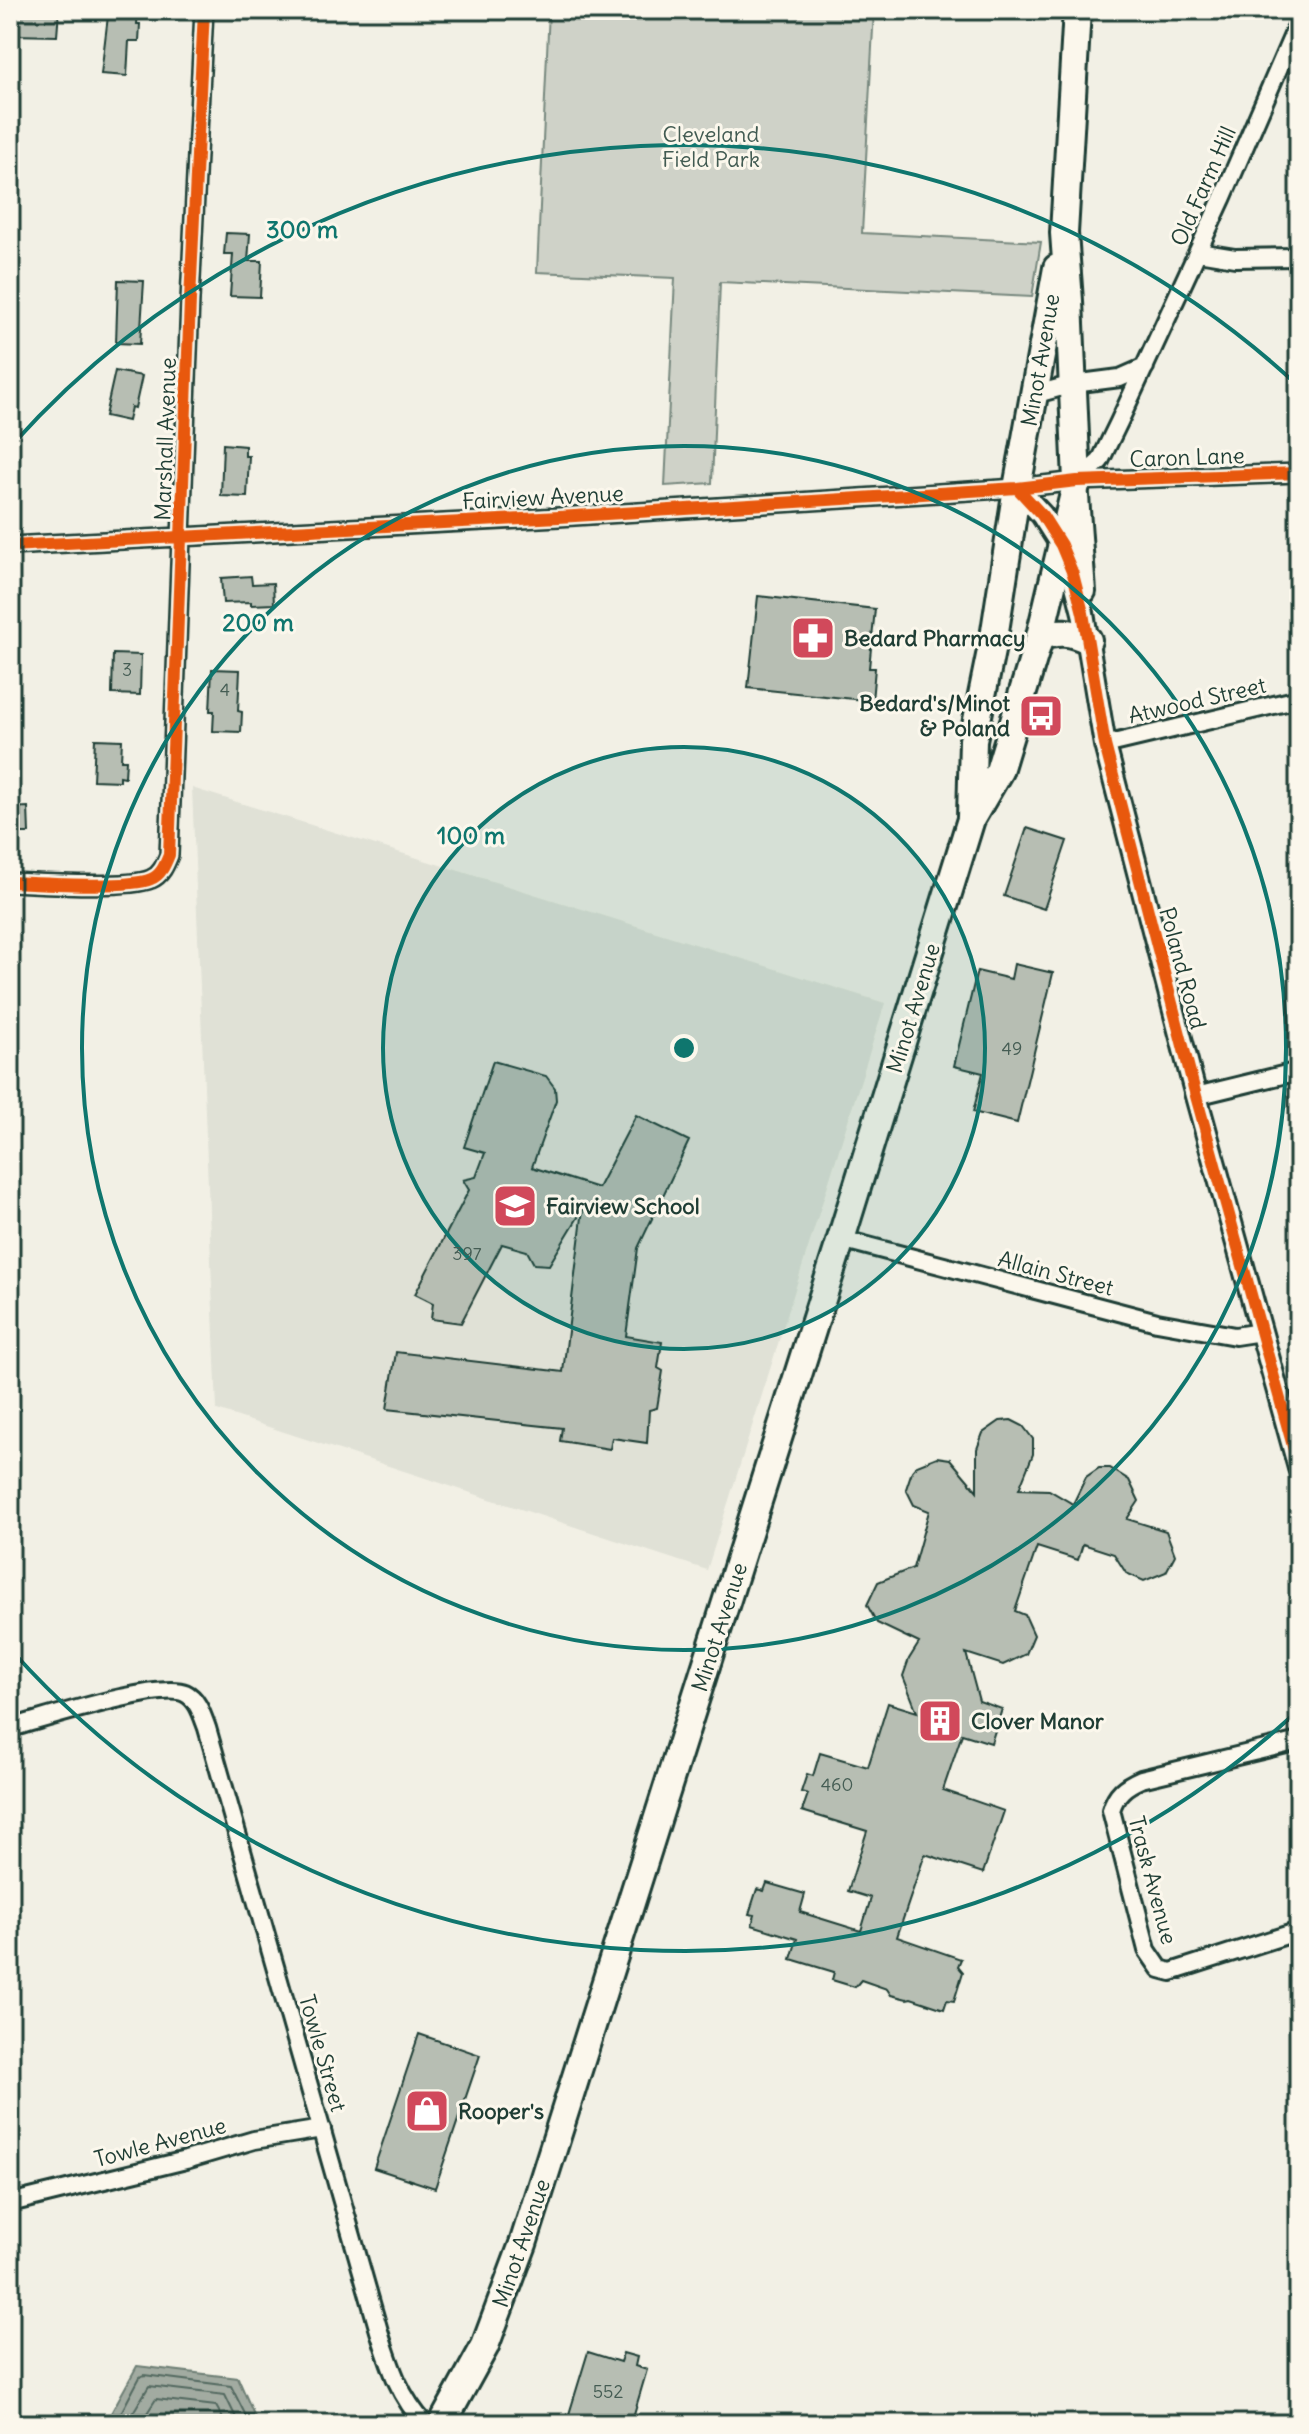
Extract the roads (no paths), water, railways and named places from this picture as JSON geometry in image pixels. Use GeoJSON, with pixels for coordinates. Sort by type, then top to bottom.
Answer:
{"type":"FeatureCollection","features":[{"type":"Feature","properties":{"kind":"main road"},"geometry":{"type":"LineString","coordinates":[[1064,233],[1077,10]]}},
{"type":"Feature","properties":{"kind":"main road","name":"Minot Avenue"},"geometry":{"type":"LineString","coordinates":[[442,2424],[485,2346],[523,2244],[971,819],[999,771],[1040,636],[1077,481],[1064,233]]}},
{"type":"Feature","properties":{"kind":"main road","name":"Minot Avenue"},"geometry":{"type":"LineString","coordinates":[[971,819],[973,740],[1064,233]]}},
{"type":"Feature","properties":{"kind":"main road"},"geometry":{"type":"LineString","coordinates":[[1040,636],[1059,631],[1073,632],[1088,640]]}},
{"type":"Feature","properties":{"kind":"street","name":"Marshall Avenue"},"geometry":{"type":"LineString","coordinates":[[10,882],[129,883],[151,879],[164,869],[169,855],[204,10]]}},
{"type":"Feature","properties":{"kind":"street","name":"Old Farm Hill"},"geometry":{"type":"LineString","coordinates":[[1077,481],[1100,461],[1198,252],[1299,21]]}},
{"type":"Feature","properties":{"kind":"street"},"geometry":{"type":"LineString","coordinates":[[1198,252],[1235,258],[1299,257]]}},
{"type":"Feature","properties":{"kind":"street"},"geometry":{"type":"LineString","coordinates":[[1033,395],[1073,384],[1120,378],[1145,367]]}},
{"type":"Feature","properties":{"kind":"street","name":"Caron Lane"},"geometry":{"type":"LineString","coordinates":[[1077,481],[1299,473]]}},
{"type":"Feature","properties":{"kind":"street","name":"Fairview Avenue"},"geometry":{"type":"LineString","coordinates":[[10,546],[559,517],[1017,488],[1077,481]]}},
{"type":"Feature","properties":{"kind":"street","name":"Poland Road"},"geometry":{"type":"LineString","coordinates":[[1077,481],[1088,640]]}},
{"type":"Feature","properties":{"kind":"street","name":"Poland Road"},"geometry":{"type":"LineString","coordinates":[[1017,488],[1042,515],[1061,545],[1073,574],[1088,640],[1105,745],[1196,1096],[1299,1468]]}},
{"type":"Feature","properties":{"kind":"street","name":"Atwood Street"},"geometry":{"type":"LineString","coordinates":[[1105,745],[1299,699]]}},
{"type":"Feature","properties":{"kind":"street"},"geometry":{"type":"LineString","coordinates":[[1196,1096],[1299,1071]]}},
{"type":"Feature","properties":{"kind":"street","name":"Allain Street"},"geometry":{"type":"LineString","coordinates":[[841,1239],[1157,1322],[1235,1336],[1261,1332]]}},
{"type":"Feature","properties":{"kind":"street","name":"Towle Street"},"geometry":{"type":"LineString","coordinates":[[10,1728],[143,1693],[171,1689],[185,1692],[196,1702],[207,1728],[396,2385],[425,2424]]}},
{"type":"Feature","properties":{"kind":"street","name":"Trask Avenue"},"geometry":{"type":"LineString","coordinates":[[1299,1741],[1141,1779],[1114,1799],[1112,1820],[1147,1950],[1160,1969],[1171,1972],[1299,1931]]}},
{"type":"Feature","properties":{"kind":"street","name":"Towle Avenue"},"geometry":{"type":"LineString","coordinates":[[10,2203],[254,2140],[322,2129]]}},
{"type":"Feature","properties":{"kind":"water"},"geometry":{"type":"Polygon","coordinates":[[[137,2366],[238,2378],[258,2424],[105,2424],[137,2366]]]}},
{"type":"Feature","properties":{"kind":"place","name":"Bedard Pharmacy"},"geometry":{"type":"Point","coordinates":[813,638]}},
{"type":"Feature","properties":{"kind":"place","name":"Bedard's/Minot & Poland"},"geometry":{"type":"Point","coordinates":[1041,716]}},
{"type":"Feature","properties":{"kind":"place","name":"Fairview School"},"geometry":{"type":"Point","coordinates":[515,1206]}},
{"type":"Feature","properties":{"kind":"place","name":"Clover Manor"},"geometry":{"type":"Point","coordinates":[940,1721]}},
{"type":"Feature","properties":{"kind":"place","name":"Rooper's"},"geometry":{"type":"Point","coordinates":[427,2111]}},
{"type":"Feature","properties":{"kind":"park label","name":"Cleveland Field Park"},"geometry":{"type":"Point","coordinates":[711,146]}}]}
